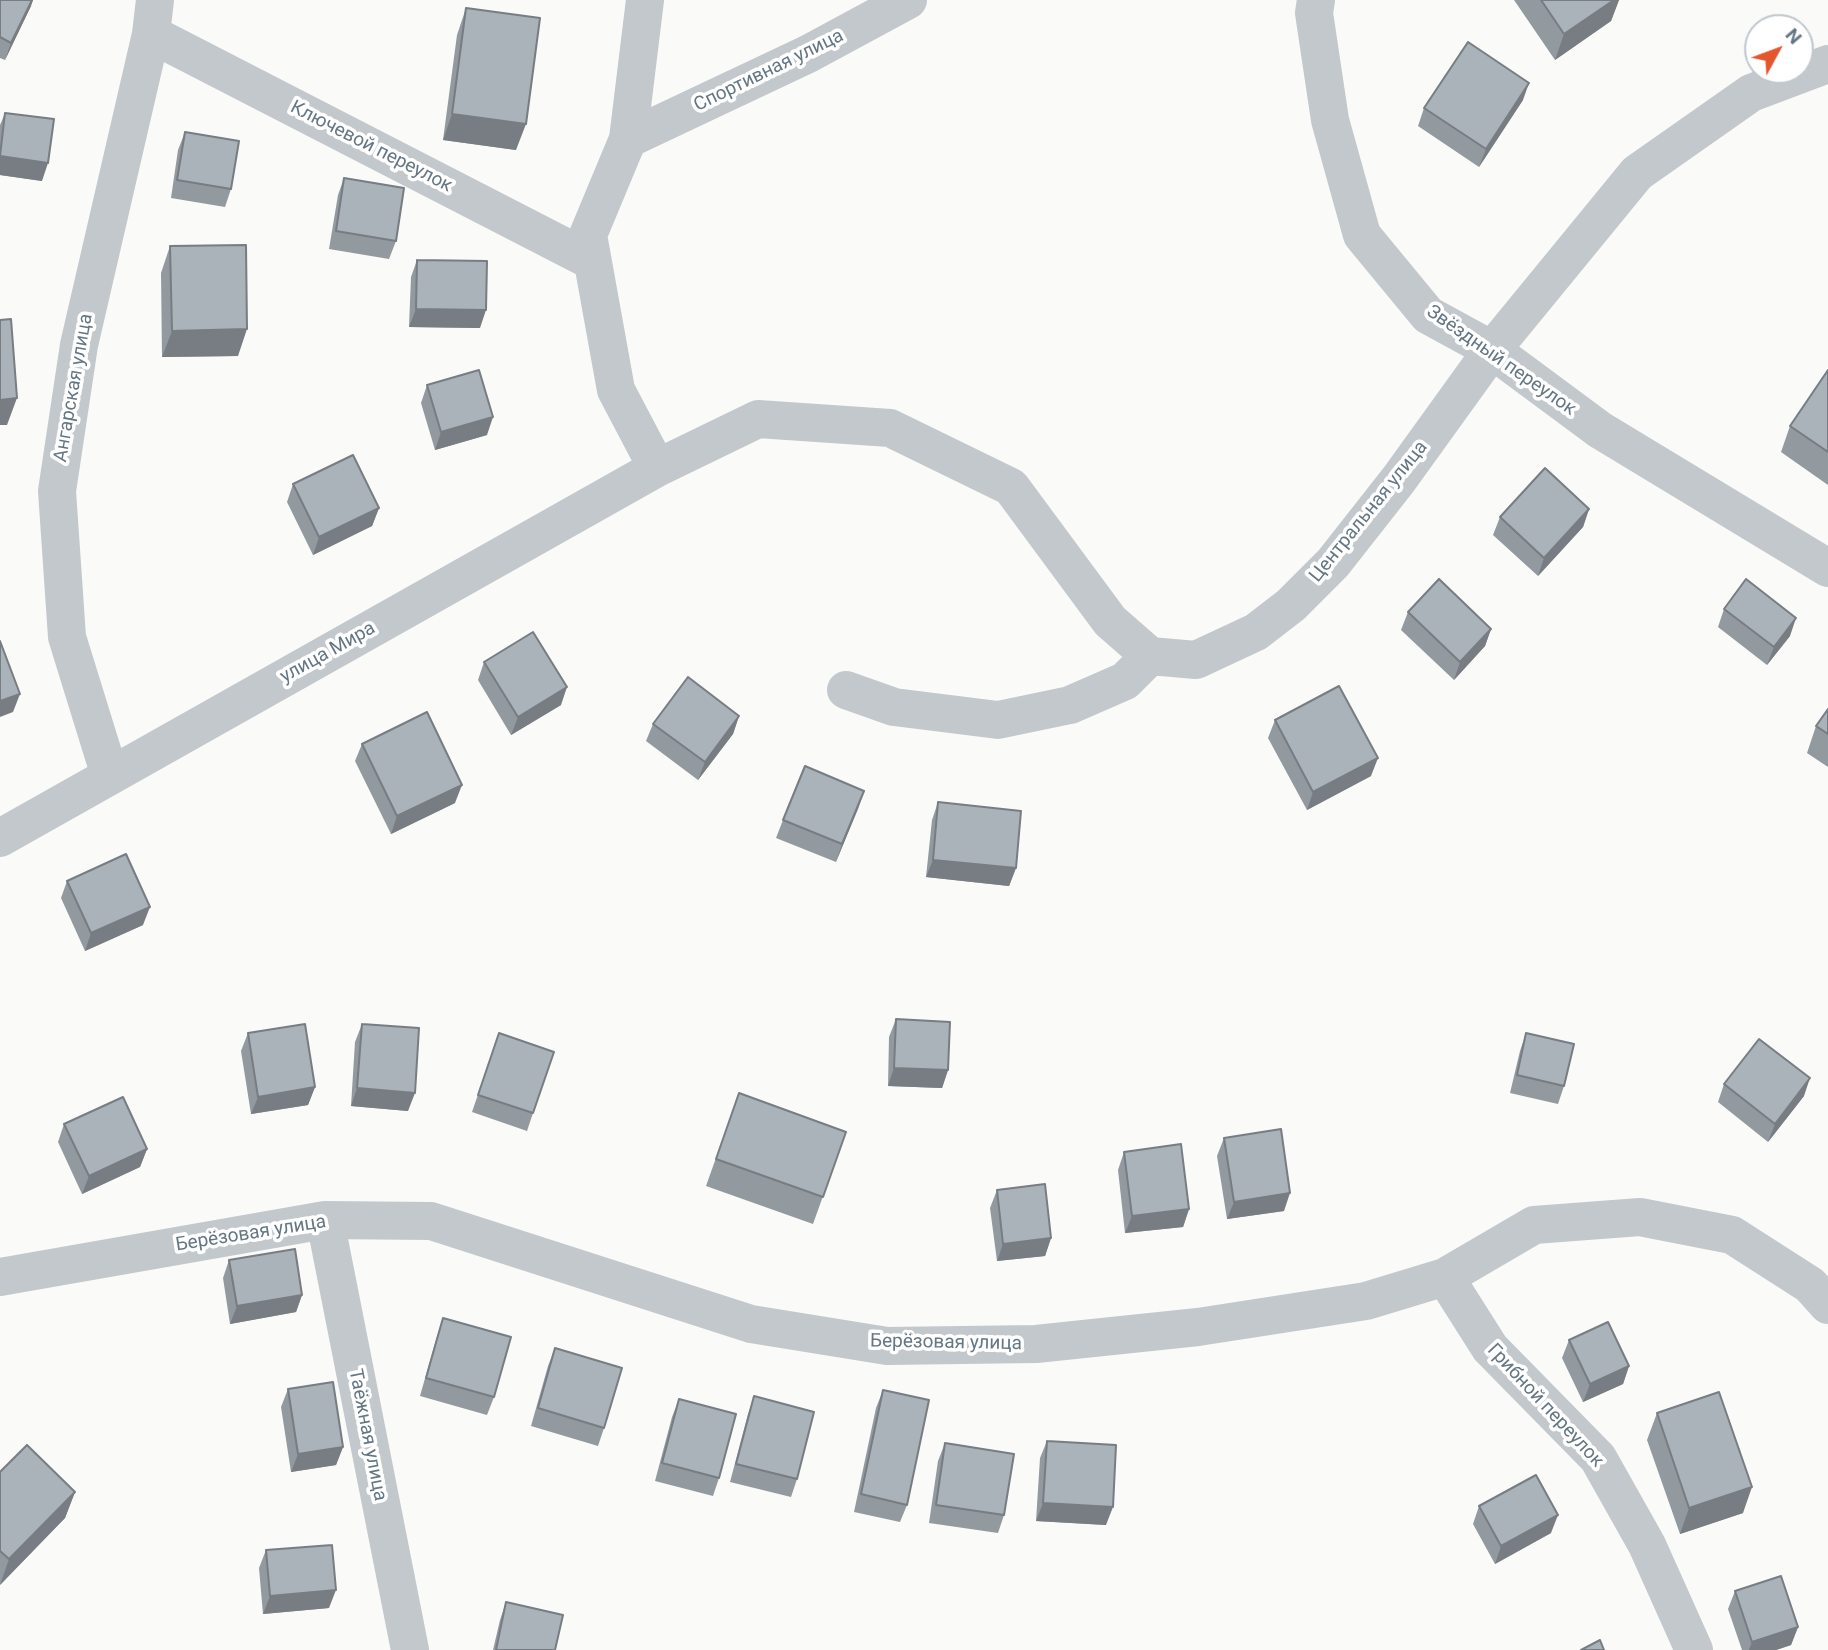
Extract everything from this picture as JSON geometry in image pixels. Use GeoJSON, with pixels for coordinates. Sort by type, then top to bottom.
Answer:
{"type":"FeatureCollection","features":[{"type":"Feature","properties":{"kind":"street"},"geometry":{"type":"LineString","coordinates":[[645,0],[628,139],[588,235],[616,390],[657,468],[758,419],[890,428],[1011,487],[1110,621],[1150,656],[1125,681],[1070,705],[998,720],[894,707],[846,690]]}},
{"type":"Feature","properties":{"kind":"street","name":"Спортивная улица"},"geometry":{"type":"LineString","coordinates":[[628,139],[808,54],[908,0]]}},
{"type":"Feature","properties":{"kind":"street","name":"Звёздный переулок"},"geometry":{"type":"LineString","coordinates":[[1315,0],[1314,13],[1330,120],[1362,235],[1428,315],[1492,350],[1600,430],[1828,569]]}},
{"type":"Feature","properties":{"kind":"street","name":"Ключевой переулок"},"geometry":{"type":"LineString","coordinates":[[153,17],[592,261]]}},
{"type":"Feature","properties":{"kind":"street","name":"Ангарская улица"},"geometry":{"type":"LineString","coordinates":[[110,776],[67,637],[57,491],[79,345],[153,17]]}},
{"type":"Feature","properties":{"kind":"street","name":"Центральная улица"},"geometry":{"type":"LineString","coordinates":[[1150,656],[1196,660],[1256,632],[1291,605],[1341,553],[1399,479],[1492,350],[1637,173],[1751,93],[1828,64]]}},
{"type":"Feature","properties":{"kind":"street","name":"улица Мира"},"geometry":{"type":"LineString","coordinates":[[0,838],[657,468]]}},
{"type":"Feature","properties":{"kind":"street","name":"Берёзовая улица"},"geometry":{"type":"LineString","coordinates":[[0,1277],[325,1220],[431,1221],[751,1324],[887,1346],[1036,1344],[1198,1327],[1366,1301],[1445,1277],[1534,1226],[1640,1217],[1732,1235],[1810,1284],[1828,1304]]}},
{"type":"Feature","properties":{"kind":"street","name":"Таёжная улица"},"geometry":{"type":"LineString","coordinates":[[325,1220],[410,1650]]}},
{"type":"Feature","properties":{"kind":"street","name":"Грибной переулок"},"geometry":{"type":"LineString","coordinates":[[1445,1277],[1490,1348],[1598,1458],[1647,1545],[1694,1650]]}},
{"type":"Feature","properties":{"kind":"building"},"geometry":{"type":"Polygon","coordinates":[[[0,0],[32,0],[11,43],[0,37],[0,0]]]}},
{"type":"Feature","properties":{"kind":"building"},"geometry":{"type":"Polygon","coordinates":[[[1541,0],[1614,0],[1564,34],[1541,0]]]}},
{"type":"Feature","properties":{"kind":"building"},"geometry":{"type":"Polygon","coordinates":[[[466,8],[540,18],[526,124],[452,114],[466,8]]]}},
{"type":"Feature","properties":{"kind":"building"},"geometry":{"type":"Polygon","coordinates":[[[1468,42],[1529,83],[1486,149],[1424,108],[1468,42]]]}},
{"type":"Feature","properties":{"kind":"building"},"geometry":{"type":"Polygon","coordinates":[[[5,113],[54,119],[48,163],[0,156],[5,113]]]}},
{"type":"Feature","properties":{"kind":"building"},"geometry":{"type":"Polygon","coordinates":[[[185,132],[239,141],[231,189],[177,180],[185,132]]]}},
{"type":"Feature","properties":{"kind":"building"},"geometry":{"type":"Polygon","coordinates":[[[344,178],[404,188],[396,241],[336,231],[344,178]]]}},
{"type":"Feature","properties":{"kind":"building"},"geometry":{"type":"Polygon","coordinates":[[[246,245],[247,329],[172,331],[170,246],[246,245]]]}},
{"type":"Feature","properties":{"kind":"building"},"geometry":{"type":"Polygon","coordinates":[[[417,260],[487,261],[486,310],[416,309],[417,260]]]}},
{"type":"Feature","properties":{"kind":"building"},"geometry":{"type":"Polygon","coordinates":[[[11,319],[17,398],[0,400],[0,320],[11,319]]]}},
{"type":"Feature","properties":{"kind":"building"},"geometry":{"type":"Polygon","coordinates":[[[479,370],[493,417],[441,432],[427,385],[479,370]]]}},
{"type":"Feature","properties":{"kind":"building"},"geometry":{"type":"Polygon","coordinates":[[[1828,370],[1828,452],[1790,426],[1828,370]]]}},
{"type":"Feature","properties":{"kind":"building"},"geometry":{"type":"Polygon","coordinates":[[[353,455],[379,508],[319,537],[293,484],[353,455]]]}},
{"type":"Feature","properties":{"kind":"building"},"geometry":{"type":"Polygon","coordinates":[[[1545,468],[1589,509],[1544,558],[1500,517],[1545,468]]]}},
{"type":"Feature","properties":{"kind":"building"},"geometry":{"type":"Polygon","coordinates":[[[1439,579],[1491,629],[1460,662],[1408,612],[1439,579]]]}},
{"type":"Feature","properties":{"kind":"building"},"geometry":{"type":"Polygon","coordinates":[[[1746,579],[1796,618],[1774,647],[1724,609],[1746,579]]]}},
{"type":"Feature","properties":{"kind":"building"},"geometry":{"type":"Polygon","coordinates":[[[533,632],[567,687],[518,717],[484,662],[533,632]]]}},
{"type":"Feature","properties":{"kind":"building"},"geometry":{"type":"Polygon","coordinates":[[[0,641],[20,694],[0,701],[0,641]]]}},
{"type":"Feature","properties":{"kind":"building"},"geometry":{"type":"Polygon","coordinates":[[[688,677],[739,716],[705,762],[653,724],[688,677]]]}},
{"type":"Feature","properties":{"kind":"building"},"geometry":{"type":"Polygon","coordinates":[[[1339,686],[1378,758],[1313,792],[1275,720],[1339,686]]]}},
{"type":"Feature","properties":{"kind":"building"},"geometry":{"type":"Polygon","coordinates":[[[1828,709],[1828,734],[1816,726],[1828,709]]]}},
{"type":"Feature","properties":{"kind":"building"},"geometry":{"type":"Polygon","coordinates":[[[427,712],[462,785],[397,816],[362,744],[427,712]]]}},
{"type":"Feature","properties":{"kind":"building"},"geometry":{"type":"Polygon","coordinates":[[[805,766],[864,791],[842,844],[783,820],[805,766]]]}},
{"type":"Feature","properties":{"kind":"building"},"geometry":{"type":"Polygon","coordinates":[[[938,802],[1021,811],[1016,868],[933,860],[938,802]]]}},
{"type":"Feature","properties":{"kind":"building"},"geometry":{"type":"Polygon","coordinates":[[[126,854],[150,907],[91,933],[67,881],[126,854]]]}},
{"type":"Feature","properties":{"kind":"building"},"geometry":{"type":"Polygon","coordinates":[[[896,1019],[950,1022],[948,1070],[894,1068],[896,1019]]]}},
{"type":"Feature","properties":{"kind":"building"},"geometry":{"type":"Polygon","coordinates":[[[305,1024],[315,1087],[258,1097],[248,1033],[305,1024]]]}},
{"type":"Feature","properties":{"kind":"building"},"geometry":{"type":"Polygon","coordinates":[[[362,1024],[419,1028],[415,1093],[357,1088],[362,1024]]]}},
{"type":"Feature","properties":{"kind":"building"},"geometry":{"type":"Polygon","coordinates":[[[499,1033],[554,1052],[533,1113],[478,1095],[499,1033]]]}},
{"type":"Feature","properties":{"kind":"building"},"geometry":{"type":"Polygon","coordinates":[[[1526,1033],[1574,1044],[1564,1086],[1517,1075],[1526,1033]]]}},
{"type":"Feature","properties":{"kind":"building"},"geometry":{"type":"Polygon","coordinates":[[[1759,1039],[1810,1078],[1775,1124],[1724,1084],[1759,1039]]]}},
{"type":"Feature","properties":{"kind":"building"},"geometry":{"type":"Polygon","coordinates":[[[739,1093],[846,1132],[823,1197],[716,1159],[739,1093]]]}},
{"type":"Feature","properties":{"kind":"building"},"geometry":{"type":"Polygon","coordinates":[[[123,1097],[147,1149],[89,1176],[64,1124],[123,1097]]]}},
{"type":"Feature","properties":{"kind":"building"},"geometry":{"type":"Polygon","coordinates":[[[1281,1129],[1290,1193],[1234,1202],[1224,1138],[1281,1129]]]}},
{"type":"Feature","properties":{"kind":"building"},"geometry":{"type":"Polygon","coordinates":[[[1181,1144],[1189,1209],[1132,1216],[1124,1152],[1181,1144]]]}},
{"type":"Feature","properties":{"kind":"building"},"geometry":{"type":"Polygon","coordinates":[[[1045,1184],[1051,1238],[1003,1244],[997,1190],[1045,1184]]]}},
{"type":"Feature","properties":{"kind":"building"},"geometry":{"type":"Polygon","coordinates":[[[295,1249],[302,1295],[237,1306],[229,1260],[295,1249]]]}},
{"type":"Feature","properties":{"kind":"building"},"geometry":{"type":"Polygon","coordinates":[[[443,1318],[511,1337],[494,1397],[426,1378],[443,1318]]]}},
{"type":"Feature","properties":{"kind":"building"},"geometry":{"type":"Polygon","coordinates":[[[1608,1322],[1629,1366],[1590,1384],[1569,1340],[1608,1322]]]}},
{"type":"Feature","properties":{"kind":"building"},"geometry":{"type":"Polygon","coordinates":[[[555,1348],[622,1368],[604,1428],[538,1408],[555,1348]]]}},
{"type":"Feature","properties":{"kind":"building"},"geometry":{"type":"Polygon","coordinates":[[[333,1382],[343,1447],[298,1454],[288,1389],[333,1382]]]}},
{"type":"Feature","properties":{"kind":"building"},"geometry":{"type":"Polygon","coordinates":[[[883,1390],[929,1400],[907,1505],[861,1494],[883,1390]]]}},
{"type":"Feature","properties":{"kind":"building"},"geometry":{"type":"Polygon","coordinates":[[[1719,1392],[1752,1487],[1689,1508],[1657,1413],[1719,1392]]]}},
{"type":"Feature","properties":{"kind":"building"},"geometry":{"type":"Polygon","coordinates":[[[754,1396],[814,1412],[797,1479],[736,1464],[754,1396]]]}},
{"type":"Feature","properties":{"kind":"building"},"geometry":{"type":"Polygon","coordinates":[[[679,1399],[736,1414],[719,1478],[662,1463],[679,1399]]]}},
{"type":"Feature","properties":{"kind":"building"},"geometry":{"type":"Polygon","coordinates":[[[1047,1441],[1116,1445],[1113,1507],[1043,1503],[1047,1441]]]}},
{"type":"Feature","properties":{"kind":"building"},"geometry":{"type":"Polygon","coordinates":[[[945,1443],[1014,1454],[1004,1515],[936,1505],[945,1443]]]}},
{"type":"Feature","properties":{"kind":"building"},"geometry":{"type":"Polygon","coordinates":[[[27,1445],[75,1492],[9,1559],[0,1551],[0,1472],[27,1445]]]}},
{"type":"Feature","properties":{"kind":"building"},"geometry":{"type":"Polygon","coordinates":[[[1536,1475],[1558,1515],[1501,1546],[1479,1506],[1536,1475]]]}},
{"type":"Feature","properties":{"kind":"building"},"geometry":{"type":"Polygon","coordinates":[[[332,1545],[336,1590],[270,1596],[266,1550],[332,1545]]]}},
{"type":"Feature","properties":{"kind":"building"},"geometry":{"type":"Polygon","coordinates":[[[1781,1576],[1798,1627],[1752,1642],[1735,1591],[1781,1576]]]}},
{"type":"Feature","properties":{"kind":"building"},"geometry":{"type":"Polygon","coordinates":[[[506,1602],[563,1615],[555,1650],[496,1650],[506,1602]]]}},
{"type":"Feature","properties":{"kind":"building"},"geometry":{"type":"Polygon","coordinates":[[[1600,1640],[1604,1650],[1581,1650],[1600,1640]]]}}]}
